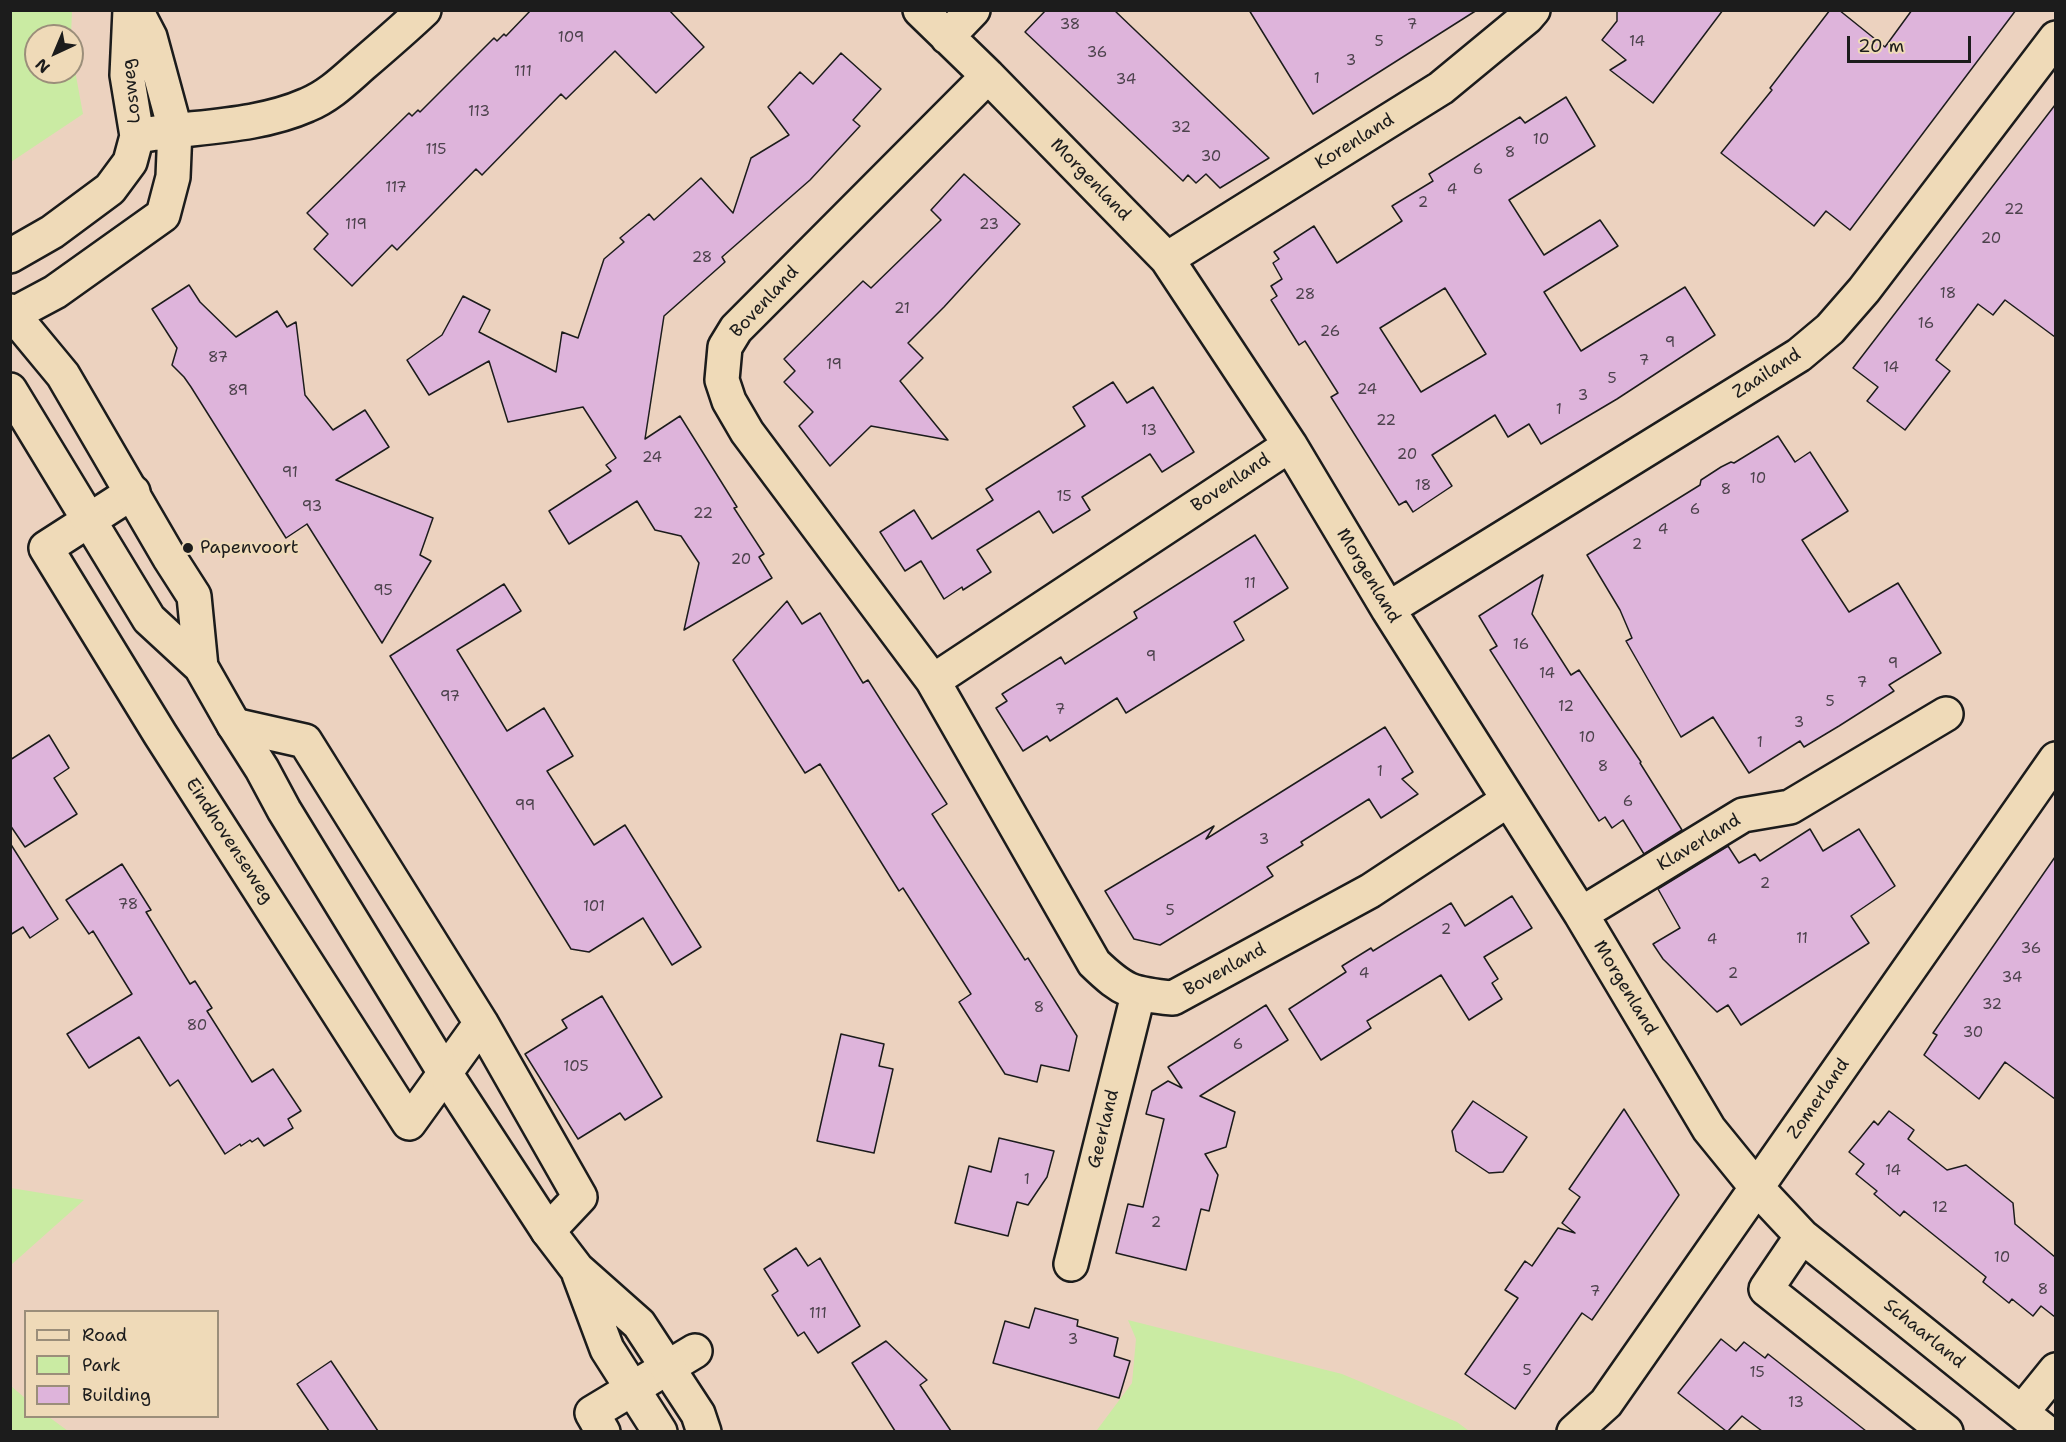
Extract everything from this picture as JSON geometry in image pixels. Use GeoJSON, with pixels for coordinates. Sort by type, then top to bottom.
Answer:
{"type":"FeatureCollection","features":[{"type":"Feature","properties":{"kind":"street","name":"Losweg"},"geometry":{"type":"LineString","coordinates":[[130,10],[127,75],[137,136]]}},
{"type":"Feature","properties":{"kind":"street","name":"Losweg"},"geometry":{"type":"LineString","coordinates":[[136,10],[150,37],[175,129]]}},
{"type":"Feature","properties":{"kind":"street"},"geometry":{"type":"LineString","coordinates":[[10,256],[52,232],[110,189],[129,162],[137,136],[175,129],[224,125],[270,116],[307,105],[333,90],[424,10]]}},
{"type":"Feature","properties":{"kind":"street","name":"Morgenland"},"geometry":{"type":"LineString","coordinates":[[920,10],[1167,259],[1290,445],[1388,609],[1581,914],[1709,1129],[1757,1188]]}},
{"type":"Feature","properties":{"kind":"street"},"geometry":{"type":"LineString","coordinates":[[947,37],[973,10]]}},
{"type":"Feature","properties":{"kind":"street","name":"Korenland"},"geometry":{"type":"LineString","coordinates":[[1167,259],[1441,88],[1533,10]]}},
{"type":"Feature","properties":{"kind":"street","name":"Zaailand"},"geometry":{"type":"LineString","coordinates":[[1388,609],[1789,361],[1830,329],[1864,290],[2055,38]]}},
{"type":"Feature","properties":{"kind":"street","name":"Bovenland"},"geometry":{"type":"LineString","coordinates":[[988,76],[736,329],[724,347],[722,380],[729,401],[747,432],[933,681],[1094,963],[1114,983],[1138,994],[1173,998],[1370,891],[1508,800]]}},
{"type":"Feature","properties":{"kind":"street"},"geometry":{"type":"LineString","coordinates":[[175,129],[173,177],[163,215],[55,292],[12,313],[63,375],[194,596],[201,667]]}},
{"type":"Feature","properties":{"kind":"street"},"geometry":{"type":"LineString","coordinates":[[10,390],[149,619],[201,667],[445,1073],[548,1231],[577,1269],[639,1324],[698,1414],[704,1431]]}},
{"type":"Feature","properties":{"kind":"street","name":"Bovenland"},"geometry":{"type":"LineString","coordinates":[[933,681],[1290,445]]}},
{"type":"Feature","properties":{"kind":"street","name":"Eindhovenseweg"},"geometry":{"type":"LineString","coordinates":[[133,492],[46,548],[160,734],[409,1123],[481,1023]]}},
{"type":"Feature","properties":{"kind":"street","name":"Klaverland"},"geometry":{"type":"LineString","coordinates":[[1581,914],[1743,815],[1791,807],[1946,714]]}},
{"type":"Feature","properties":{"kind":"street"},"geometry":{"type":"LineString","coordinates":[[234,725],[305,741],[481,1023],[580,1197],[548,1231]]}},
{"type":"Feature","properties":{"kind":"street","name":"Zomerland"},"geometry":{"type":"LineString","coordinates":[[1574,1431],[1606,1403],[2055,759]]}},
{"type":"Feature","properties":{"kind":"street","name":"Geerland"},"geometry":{"type":"LineString","coordinates":[[1071,1264],[1138,994]]}},
{"type":"Feature","properties":{"kind":"street","name":"Schaarland"},"geometry":{"type":"LineString","coordinates":[[1757,1188],[1802,1236],[2034,1422]]}},
{"type":"Feature","properties":{"kind":"street"},"geometry":{"type":"LineString","coordinates":[[1802,1236],[1766,1289],[1946,1431]]}},
{"type":"Feature","properties":{"kind":"street"},"geometry":{"type":"LineString","coordinates":[[577,1269],[607,1349],[660,1431]]}},
{"type":"Feature","properties":{"kind":"street"},"geometry":{"type":"LineString","coordinates":[[597,1422],[632,1389],[695,1351]]}},
{"type":"Feature","properties":{"kind":"street"},"geometry":{"type":"LineString","coordinates":[[2034,1422],[2055,1370]]}},
{"type":"Feature","properties":{"kind":"green space"},"geometry":{"type":"Polygon","coordinates":[[[11,10],[72,11],[71,24],[24,24],[24,84],[78,84],[83,114],[11,162],[11,10]]]}},
{"type":"Feature","properties":{"kind":"green space"},"geometry":{"type":"Polygon","coordinates":[[[10,1188],[84,1200],[11,1265],[10,1188]]]}},
{"type":"Feature","properties":{"kind":"green space"},"geometry":{"type":"Polygon","coordinates":[[[1128,1320],[1342,1374],[1457,1422],[1469,1431],[1099,1431],[1097,1430],[1132,1383],[1136,1339],[1128,1320]]]}},
{"type":"Feature","properties":{"kind":"green space"},"geometry":{"type":"Polygon","coordinates":[[[11,1386],[24,1397],[24,1418],[50,1418],[68,1431],[11,1431],[11,1386]]]}},
{"type":"Feature","properties":{"kind":"building"},"geometry":{"type":"Polygon","coordinates":[[[531,10],[669,10],[704,47],[656,93],[615,51],[566,99],[561,94],[482,175],[476,169],[397,250],[392,245],[352,286],[314,249],[328,234],[307,213],[409,113],[412,116],[418,110],[420,112],[494,38],[497,41],[504,34],[506,36],[531,10]]]}},
{"type":"Feature","properties":{"kind":"building"},"geometry":{"type":"Polygon","coordinates":[[[1046,10],[1114,10],[1269,158],[1220,188],[1206,174],[1196,183],[1188,175],[1183,181],[1025,32],[1046,10]]]}},
{"type":"Feature","properties":{"kind":"building"},"geometry":{"type":"Polygon","coordinates":[[[1249,10],[1477,10],[1313,114],[1249,10]]]}},
{"type":"Feature","properties":{"kind":"building"},"geometry":{"type":"Polygon","coordinates":[[[1617,10],[1723,10],[1653,103],[1610,70],[1626,60],[1602,40],[1617,21],[1617,10]]]}},
{"type":"Feature","properties":{"kind":"building"},"geometry":{"type":"Polygon","coordinates":[[[1830,10],[1839,10],[1885,47],[1912,10],[2016,10],[1850,230],[1826,211],[1814,226],[1721,153],[1772,90],[1770,88],[1830,10]]]}},
{"type":"Feature","properties":{"kind":"building"},"geometry":{"type":"Polygon","coordinates":[[[841,53],[881,89],[853,120],[860,126],[810,180],[722,257],[725,262],[664,316],[645,439],[680,416],[764,554],[759,557],[772,578],[684,630],[699,563],[681,536],[655,530],[637,501],[569,544],[549,511],[611,471],[606,465],[616,458],[583,407],[508,422],[489,361],[429,395],[407,360],[442,335],[463,296],[490,310],[479,332],[556,372],[562,332],[578,338],[604,259],[624,242],[620,238],[649,214],[654,220],[701,178],[733,213],[751,158],[789,135],[768,107],[800,72],[813,84],[841,53]]]}},
{"type":"Feature","properties":{"kind":"building"},"geometry":{"type":"Polygon","coordinates":[[[1566,97],[1595,146],[1509,200],[1544,255],[1600,220],[1618,246],[1544,292],[1581,351],[1685,287],[1715,335],[1617,399],[1541,444],[1529,424],[1508,437],[1495,415],[1432,455],[1452,486],[1413,512],[1406,501],[1399,505],[1331,397],[1338,393],[1305,341],[1299,345],[1271,300],[1277,296],[1271,286],[1282,279],[1273,263],[1279,259],[1274,252],[1314,226],[1337,263],[1402,221],[1392,206],[1433,181],[1429,174],[1520,117],[1525,123],[1566,97]],[[1445,288],[1380,328],[1421,392],[1486,354],[1445,288]]]}},
{"type":"Feature","properties":{"kind":"building"},"geometry":{"type":"Polygon","coordinates":[[[2055,105],[2055,337],[2005,300],[1993,315],[1978,304],[1936,360],[1950,371],[1905,430],[1867,401],[1878,387],[1853,368],[2055,105]]]}},
{"type":"Feature","properties":{"kind":"building"},"geometry":{"type":"Polygon","coordinates":[[[964,174],[1020,224],[908,343],[923,358],[900,381],[948,440],[871,426],[830,466],[799,426],[813,412],[784,382],[795,371],[784,359],[863,281],[871,288],[941,220],[931,210],[964,174]]]}},
{"type":"Feature","properties":{"kind":"building"},"geometry":{"type":"Polygon","coordinates":[[[189,285],[200,302],[236,337],[277,311],[287,327],[296,322],[305,395],[333,430],[365,410],[389,447],[336,480],[433,518],[420,555],[431,561],[382,643],[307,524],[286,538],[191,387],[172,365],[177,348],[152,309],[189,285]]]}},
{"type":"Feature","properties":{"kind":"building"},"geometry":{"type":"Polygon","coordinates":[[[1113,382],[1127,403],[1153,387],[1194,452],[1162,472],[1150,454],[1082,497],[1090,510],[1053,533],[1039,511],[977,550],[991,572],[944,599],[921,561],[905,571],[880,532],[914,510],[932,539],[993,500],[986,489],[1085,426],[1073,407],[1113,382]]]}},
{"type":"Feature","properties":{"kind":"building"},"geometry":{"type":"Polygon","coordinates":[[[1778,436],[1795,462],[1810,452],[1848,511],[1802,540],[1849,612],[1898,583],[1941,653],[1889,685],[1894,691],[1839,726],[1804,747],[1800,741],[1749,773],[1713,717],[1681,737],[1626,641],[1632,638],[1620,610],[1587,555],[1700,485],[1701,480],[1721,467],[1731,462],[1734,463],[1778,436]]]}},
{"type":"Feature","properties":{"kind":"building"},"geometry":{"type":"Polygon","coordinates":[[[1255,535],[1288,588],[1234,622],[1244,640],[1126,713],[1117,698],[1050,741],[1047,736],[1023,751],[996,708],[1007,701],[1002,694],[1061,657],[1065,664],[1137,618],[1134,612],[1255,535]]]}},
{"type":"Feature","properties":{"kind":"building"},"geometry":{"type":"Polygon","coordinates":[[[1543,575],[1532,614],[1571,675],[1579,670],[1641,762],[1682,830],[1644,854],[1623,820],[1612,828],[1605,817],[1599,821],[1490,650],[1497,646],[1479,616],[1543,575]]]}},
{"type":"Feature","properties":{"kind":"building"},"geometry":{"type":"Polygon","coordinates":[[[504,584],[521,611],[457,650],[507,731],[544,708],[573,756],[547,771],[594,845],[625,825],[701,947],[672,965],[643,918],[589,952],[571,949],[390,656],[504,584]]]}},
{"type":"Feature","properties":{"kind":"building"},"geometry":{"type":"Polygon","coordinates":[[[787,601],[802,624],[820,613],[863,683],[868,680],[947,804],[932,814],[1025,960],[1028,958],[1077,1036],[1069,1071],[1041,1065],[1037,1082],[1005,1074],[959,1002],[971,994],[903,888],[899,891],[820,764],[805,773],[733,660],[787,601]]]}},
{"type":"Feature","properties":{"kind":"building"},"geometry":{"type":"Polygon","coordinates":[[[1385,727],[1413,772],[1402,779],[1418,794],[1381,818],[1369,799],[1301,842],[1303,845],[1267,867],[1273,876],[1160,945],[1134,939],[1105,891],[1214,826],[1206,839],[1385,727]]]}},
{"type":"Feature","properties":{"kind":"building"},"geometry":{"type":"Polygon","coordinates":[[[49,735],[69,768],[54,778],[77,814],[25,847],[10,825],[10,760],[49,735]]]}},
{"type":"Feature","properties":{"kind":"building"},"geometry":{"type":"Polygon","coordinates":[[[1810,829],[1823,851],[1859,829],[1895,886],[1851,916],[1869,943],[1741,1025],[1728,1005],[1717,1012],[1663,959],[1653,944],[1680,928],[1658,889],[1728,846],[1739,863],[1755,854],[1760,861],[1810,829]]]}},
{"type":"Feature","properties":{"kind":"building"},"geometry":{"type":"Polygon","coordinates":[[[10,843],[58,919],[30,938],[23,927],[10,935],[10,843]]]}},
{"type":"Feature","properties":{"kind":"building"},"geometry":{"type":"Polygon","coordinates":[[[2055,857],[2055,1099],[2005,1062],[1979,1099],[1924,1055],[1937,1035],[1933,1033],[2055,857]]]}},
{"type":"Feature","properties":{"kind":"building"},"geometry":{"type":"Polygon","coordinates":[[[122,864],[151,910],[146,912],[190,984],[195,981],[212,1008],[207,1011],[252,1082],[273,1069],[301,1111],[288,1119],[293,1128],[264,1146],[258,1138],[241,1146],[240,1144],[225,1154],[178,1080],[170,1086],[139,1037],[89,1068],[67,1034],[132,994],[93,931],[89,934],[66,900],[122,864]]]}},
{"type":"Feature","properties":{"kind":"building"},"geometry":{"type":"Polygon","coordinates":[[[1512,896],[1532,928],[1484,957],[1498,979],[1492,983],[1502,999],[1469,1020],[1441,975],[1367,1021],[1371,1028],[1321,1060],[1289,1009],[1346,972],[1342,966],[1371,948],[1373,951],[1451,903],[1465,926],[1512,896]]]}},
{"type":"Feature","properties":{"kind":"building"},"geometry":{"type":"Polygon","coordinates":[[[602,996],[662,1097],[625,1120],[620,1113],[578,1139],[525,1054],[567,1028],[562,1020],[602,996]]]}},
{"type":"Feature","properties":{"kind":"building"},"geometry":{"type":"Polygon","coordinates":[[[1266,1005],[1288,1040],[1200,1096],[1235,1112],[1226,1147],[1205,1154],[1218,1175],[1209,1211],[1201,1209],[1186,1270],[1116,1253],[1128,1204],[1143,1207],[1164,1119],[1146,1114],[1152,1091],[1168,1081],[1182,1088],[1168,1067],[1266,1005]]]}},
{"type":"Feature","properties":{"kind":"building"},"geometry":{"type":"Polygon","coordinates":[[[841,1034],[884,1044],[879,1066],[893,1069],[874,1153],[817,1141],[841,1034]]]}},
{"type":"Feature","properties":{"kind":"building"},"geometry":{"type":"Polygon","coordinates":[[[1473,1101],[1527,1137],[1503,1172],[1489,1173],[1456,1151],[1452,1131],[1473,1101]]]}},
{"type":"Feature","properties":{"kind":"building"},"geometry":{"type":"Polygon","coordinates":[[[1624,1109],[1679,1195],[1592,1320],[1582,1313],[1515,1409],[1465,1374],[1518,1298],[1505,1290],[1525,1261],[1532,1266],[1558,1228],[1575,1233],[1562,1223],[1580,1197],[1569,1189],[1624,1109]]]}},
{"type":"Feature","properties":{"kind":"building"},"geometry":{"type":"Polygon","coordinates":[[[1889,1111],[1914,1130],[1908,1139],[1947,1170],[1966,1165],[2013,1203],[2015,1224],[2055,1257],[2055,1317],[2041,1306],[2033,1316],[2012,1299],[2009,1303],[1983,1282],[1986,1277],[1904,1211],[1900,1216],[1874,1194],[1877,1191],[1856,1174],[1864,1164],[1849,1152],[1874,1121],[1878,1125],[1889,1111]]]}},
{"type":"Feature","properties":{"kind":"building"},"geometry":{"type":"Polygon","coordinates":[[[999,1138],[1054,1151],[1047,1177],[1028,1205],[1017,1202],[1008,1236],[955,1223],[969,1166],[991,1172],[999,1138]]]}},
{"type":"Feature","properties":{"kind":"building"},"geometry":{"type":"Polygon","coordinates":[[[796,1248],[808,1266],[820,1258],[860,1326],[818,1353],[804,1332],[798,1336],[772,1295],[778,1291],[764,1269],[796,1248]]]}},
{"type":"Feature","properties":{"kind":"building"},"geometry":{"type":"Polygon","coordinates":[[[1035,1308],[1078,1320],[1077,1326],[1118,1338],[1114,1356],[1130,1361],[1119,1398],[993,1363],[1005,1321],[1029,1328],[1035,1308]]]}},
{"type":"Feature","properties":{"kind":"building"},"geometry":{"type":"Polygon","coordinates":[[[1721,1339],[1736,1351],[1744,1342],[1765,1358],[1768,1354],[1866,1431],[1762,1431],[1742,1416],[1726,1431],[1678,1393],[1721,1339]]]}},
{"type":"Feature","properties":{"kind":"building"},"geometry":{"type":"Polygon","coordinates":[[[886,1341],[927,1380],[920,1385],[951,1431],[895,1431],[852,1363],[886,1341]]]}},
{"type":"Feature","properties":{"kind":"building"},"geometry":{"type":"Polygon","coordinates":[[[331,1361],[378,1431],[329,1431],[297,1384],[331,1361]]]}},
{"type":"Feature","properties":{"kind":"place","name":"Papenvoort"},"geometry":{"type":"Point","coordinates":[188,548]}}]}
